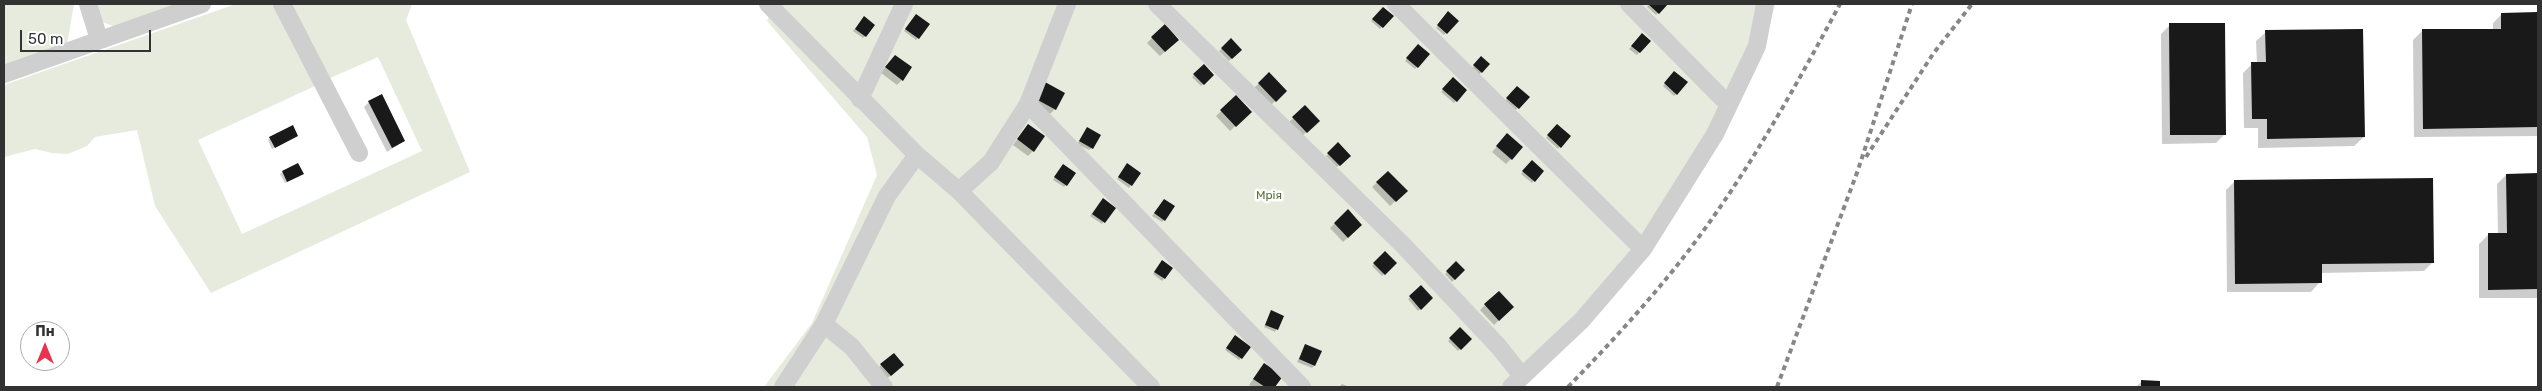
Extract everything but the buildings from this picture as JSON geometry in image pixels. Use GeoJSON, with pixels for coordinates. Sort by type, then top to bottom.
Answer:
{"type":"FeatureCollection","features":[{"type":"Feature","properties":{"kind":"street"},"geometry":{"type":"LineString","coordinates":[[88,4],[99,39]]}},
{"type":"Feature","properties":{"kind":"street"},"geometry":{"type":"LineString","coordinates":[[4,74],[202,4]]}},
{"type":"Feature","properties":{"kind":"street"},"geometry":{"type":"LineString","coordinates":[[282,4],[359,153]]}},
{"type":"Feature","properties":{"kind":"street"},"geometry":{"type":"LineString","coordinates":[[768,4],[917,155],[959,191],[1152,387]]}},
{"type":"Feature","properties":{"kind":"street"},"geometry":{"type":"LineString","coordinates":[[860,99],[904,4]]}},
{"type":"Feature","properties":{"kind":"street"},"geometry":{"type":"LineString","coordinates":[[959,191],[991,162],[1028,104],[1067,4]]}},
{"type":"Feature","properties":{"kind":"street"},"geometry":{"type":"LineString","coordinates":[[1157,4],[1403,245],[1498,347],[1517,382],[1582,320],[1643,249],[1716,134],[1728,104],[1757,46],[1765,4]]}},
{"type":"Feature","properties":{"kind":"street"},"geometry":{"type":"LineString","coordinates":[[1396,4],[1643,249]]}},
{"type":"Feature","properties":{"kind":"street"},"geometry":{"type":"LineString","coordinates":[[1629,4],[1728,104]]}},
{"type":"Feature","properties":{"kind":"street"},"geometry":{"type":"LineString","coordinates":[[1028,104],[1302,387]]}},
{"type":"Feature","properties":{"kind":"street"},"geometry":{"type":"LineString","coordinates":[[783,387],[824,324],[887,196],[917,155]]}},
{"type":"Feature","properties":{"kind":"street"},"geometry":{"type":"LineString","coordinates":[[824,324],[852,347],[884,387]]}},
{"type":"Feature","properties":{"kind":"green space"},"geometry":{"type":"Polygon","coordinates":[[[4,4],[74,4],[67,45],[4,68],[4,4]]]}},
{"type":"Feature","properties":{"kind":"green space"},"geometry":{"type":"Polygon","coordinates":[[[94,4],[181,4],[113,26],[100,21],[94,4]]]}},
{"type":"Feature","properties":{"kind":"green space"},"geometry":{"type":"Polygon","coordinates":[[[236,4],[273,4],[315,86],[198,140],[242,234],[422,151],[378,57],[328,79],[289,4],[412,4],[406,20],[470,172],[211,293],[155,206],[137,130],[95,137],[87,146],[68,154],[35,149],[4,157],[4,85],[236,4]]]}},
{"type":"Feature","properties":{"kind":"green space","name":"Мрія"},"geometry":{"type":"Polygon","coordinates":[[[775,4],[1775,4],[1764,49],[1722,137],[1522,387],[764,387],[812,323],[877,175],[867,137],[767,21],[775,4]]]}},
{"type":"Feature","properties":{"kind":"railway"},"geometry":{"type":"LineString","coordinates":[[1568,387],[1623,329],[1699,237],[1764,140],[1840,4]]}},
{"type":"Feature","properties":{"kind":"railway"},"geometry":{"type":"LineString","coordinates":[[1777,387],[1858,170],[1912,4]]}},
{"type":"Feature","properties":{"kind":"railway"},"geometry":{"type":"LineString","coordinates":[[1866,157],[1933,54],[1972,4]]}}]}
